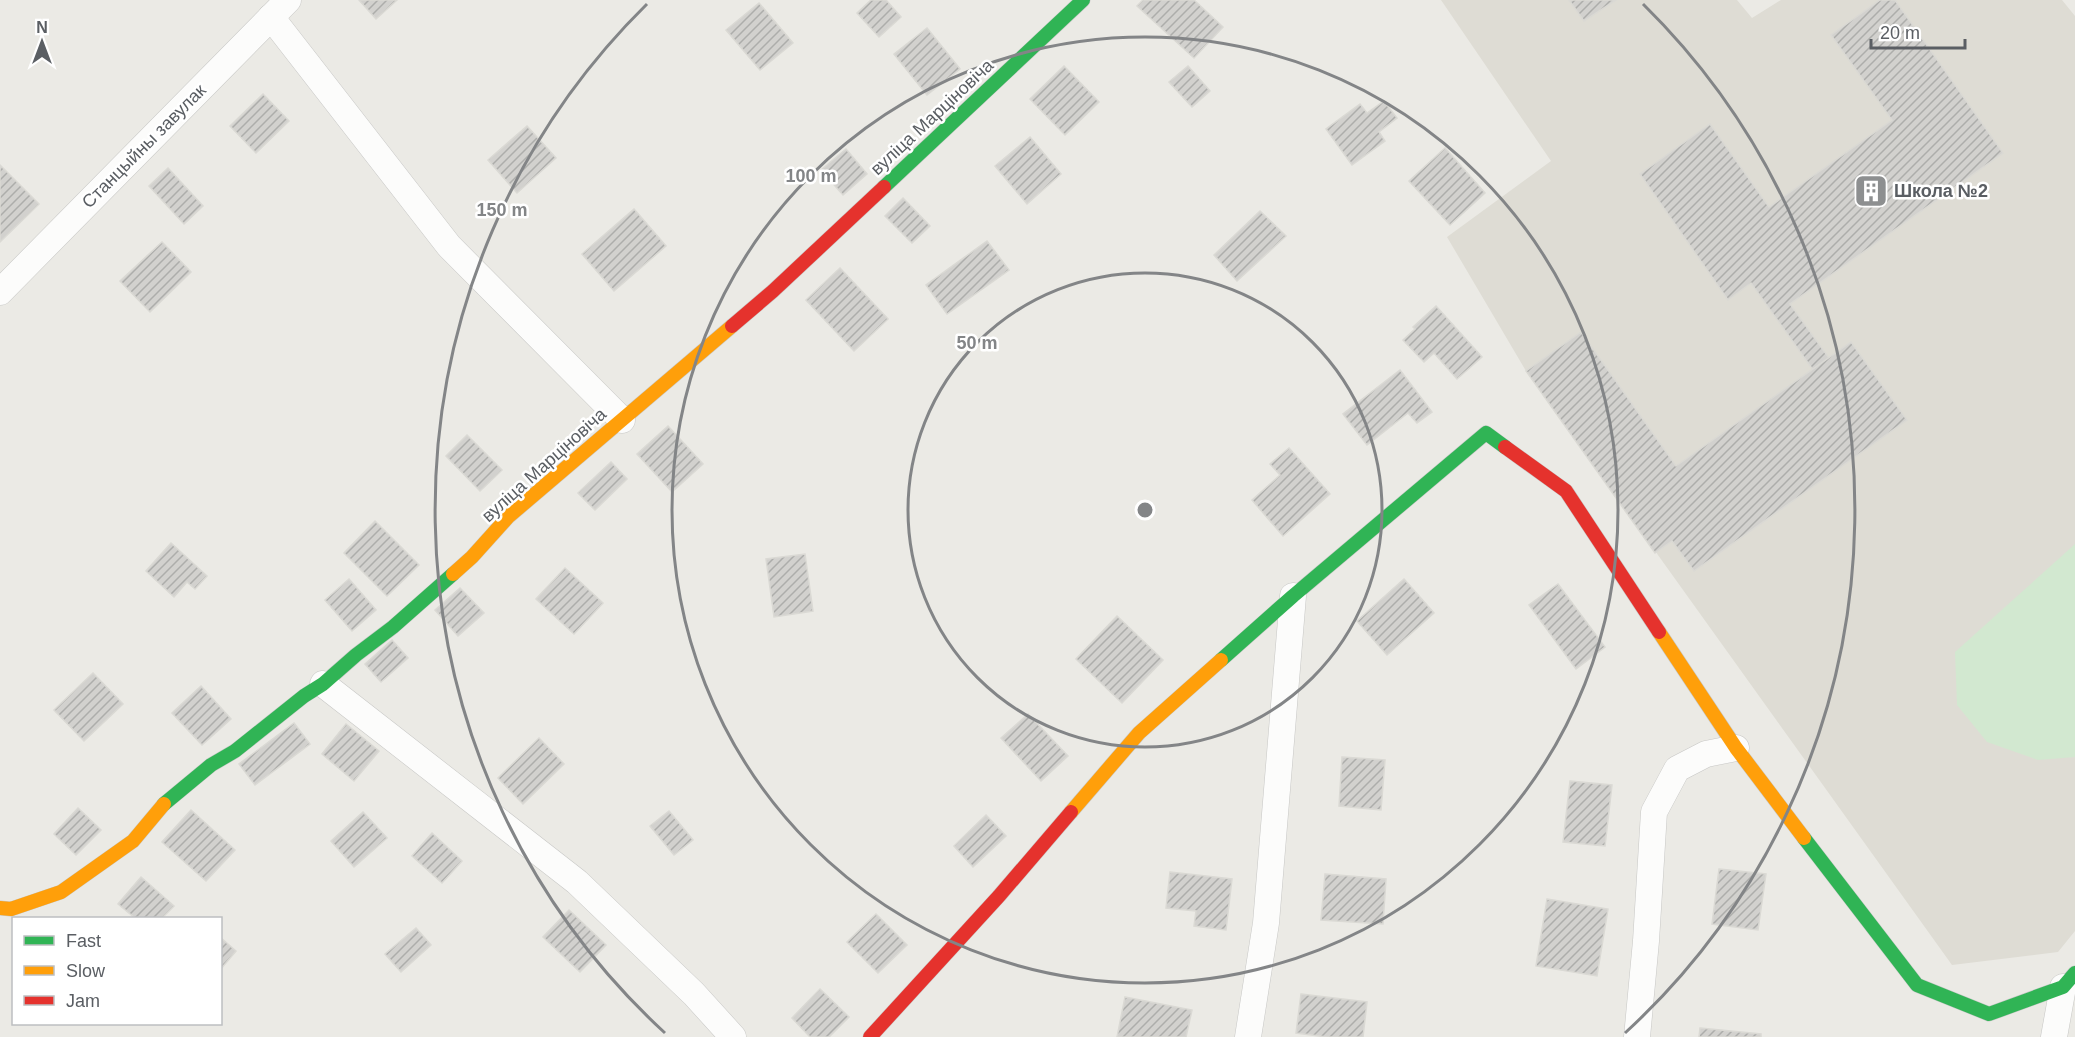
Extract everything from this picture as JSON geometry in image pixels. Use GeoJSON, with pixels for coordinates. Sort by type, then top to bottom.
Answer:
{"type":"FeatureCollection","features":[{"type":"Feature","properties":{"kind":"street","name":"вуліца Марціновіча"},"geometry":{"type":"LineString","coordinates":[[0,908],[10,909],[61,892],[133,841],[162,807],[211,765],[235,750],[304,696],[324,684],[472,557],[508,517],[773,291],[1083,0]]}},
{"type":"Feature","properties":{"kind":"street"},"geometry":{"type":"LineString","coordinates":[[279,9],[449,246],[622,420]]}},
{"type":"Feature","properties":{"kind":"street","name":"Станцыйны завулак"},"geometry":{"type":"LineString","coordinates":[[0,292],[279,9]]}},
{"type":"Feature","properties":{"kind":"street"},"geometry":{"type":"LineString","coordinates":[[870,1037],[999,896],[1139,733],[1293,596],[1486,433],[1566,491],[1736,748],[1917,985],[1989,1014],[2069,980]]}},
{"type":"Feature","properties":{"kind":"street"},"geometry":{"type":"LineString","coordinates":[[1248,1037],[1266,923],[1293,596]]}},
{"type":"Feature","properties":{"kind":"street"},"geometry":{"type":"LineString","coordinates":[[324,684],[577,882],[694,994],[733,1037]]}},
{"type":"Feature","properties":{"kind":"street"},"geometry":{"type":"LineString","coordinates":[[1637,1037],[1646,941],[1653,812],[1677,769],[1706,754],[1736,748]]}},
{"type":"Feature","properties":{"kind":"street"},"geometry":{"type":"LineString","coordinates":[[2054,1037],[2069,980]]}},
{"type":"Feature","properties":{"kind":"shaded area"},"geometry":{"type":"Polygon","coordinates":[[[1441,0],[1737,0],[1752,18],[1781,0],[2062,0],[2075,16],[2075,931],[2058,952],[1952,965],[1526,371],[1447,237],[1551,161],[1441,0]]]}},
{"type":"Feature","properties":{"kind":"green space"},"geometry":{"type":"Polygon","coordinates":[[[2075,544],[2075,757],[2038,760],[1987,742],[1957,705],[1955,652],[2075,544]]]}},
{"type":"Feature","properties":{"kind":"building"},"geometry":{"type":"Polygon","coordinates":[[[359,0],[397,0],[376,19],[359,0]]]}},
{"type":"Feature","properties":{"kind":"building"},"geometry":{"type":"Polygon","coordinates":[[[871,0],[886,0],[901,17],[879,37],[857,13],[871,0]]]}},
{"type":"Feature","properties":{"kind":"building"},"geometry":{"type":"Polygon","coordinates":[[[1143,0],[1194,0],[1223,27],[1194,58],[1137,6],[1143,0]]]}},
{"type":"Feature","properties":{"kind":"building"},"geometry":{"type":"Polygon","coordinates":[[[1569,0],[1616,0],[1584,21],[1569,0]]]}},
{"type":"Feature","properties":{"kind":"building","name":"Школа №2"},"geometry":{"type":"Polygon","coordinates":[[[1880,0],[1895,0],[2003,153],[1790,304],[1829,358],[1813,370],[1751,283],[1728,300],[1640,174],[1710,124],[1769,207],[1892,120],[1831,35],[1880,0]]]}},
{"type":"Feature","properties":{"kind":"building"},"geometry":{"type":"Polygon","coordinates":[[[759,3],[793,43],[760,70],[726,30],[759,3]]]}},
{"type":"Feature","properties":{"kind":"building"},"geometry":{"type":"Polygon","coordinates":[[[927,28],[960,69],[927,95],[894,54],[927,28]]]}},
{"type":"Feature","properties":{"kind":"building"},"geometry":{"type":"Polygon","coordinates":[[[1064,66],[1099,102],[1065,135],[1030,99],[1064,66]]]}},
{"type":"Feature","properties":{"kind":"building"},"geometry":{"type":"Polygon","coordinates":[[[1188,66],[1210,91],[1192,107],[1169,82],[1188,66]]]}},
{"type":"Feature","properties":{"kind":"building"},"geometry":{"type":"Polygon","coordinates":[[[263,94],[289,121],[256,153],[230,126],[263,94]]]}},
{"type":"Feature","properties":{"kind":"building"},"geometry":{"type":"Polygon","coordinates":[[[1384,101],[1397,118],[1379,132],[1385,141],[1352,165],[1326,129],[1360,104],[1367,113],[1384,101]]]}},
{"type":"Feature","properties":{"kind":"building"},"geometry":{"type":"Polygon","coordinates":[[[527,126],[556,158],[517,193],[488,160],[527,126]]]}},
{"type":"Feature","properties":{"kind":"building"},"geometry":{"type":"Polygon","coordinates":[[[1030,137],[1061,174],[1027,204],[995,166],[1030,137]]]}},
{"type":"Feature","properties":{"kind":"building"},"geometry":{"type":"Polygon","coordinates":[[[1445,148],[1485,193],[1450,225],[1409,181],[1445,148]]]}},
{"type":"Feature","properties":{"kind":"building"},"geometry":{"type":"Polygon","coordinates":[[[846,149],[867,174],[843,195],[821,170],[846,149]]]}},
{"type":"Feature","properties":{"kind":"building"},"geometry":{"type":"Polygon","coordinates":[[[0,165],[39,204],[0,242],[0,165]]]}},
{"type":"Feature","properties":{"kind":"building"},"geometry":{"type":"Polygon","coordinates":[[[168,168],[203,206],[184,224],[149,186],[168,168]]]}},
{"type":"Feature","properties":{"kind":"building"},"geometry":{"type":"Polygon","coordinates":[[[903,198],[930,226],[912,243],[885,216],[903,198]]]}},
{"type":"Feature","properties":{"kind":"building"},"geometry":{"type":"Polygon","coordinates":[[[634,209],[666,246],[614,291],[582,254],[634,209]]]}},
{"type":"Feature","properties":{"kind":"building"},"geometry":{"type":"Polygon","coordinates":[[[1260,211],[1286,236],[1237,281],[1214,255],[1260,211]]]}},
{"type":"Feature","properties":{"kind":"building"},"geometry":{"type":"Polygon","coordinates":[[[987,241],[1009,270],[947,314],[926,285],[987,241]]]}},
{"type":"Feature","properties":{"kind":"building"},"geometry":{"type":"Polygon","coordinates":[[[162,242],[191,272],[150,312],[120,281],[162,242]]]}},
{"type":"Feature","properties":{"kind":"building"},"geometry":{"type":"Polygon","coordinates":[[[840,268],[888,319],[854,351],[806,300],[840,268]]]}},
{"type":"Feature","properties":{"kind":"building"},"geometry":{"type":"Polygon","coordinates":[[[1436,306],[1482,357],[1457,379],[1434,353],[1424,362],[1403,340],[1415,329],[1413,327],[1436,306]]]}},
{"type":"Feature","properties":{"kind":"building"},"geometry":{"type":"Polygon","coordinates":[[[1581,332],[1676,466],[1851,342],[1907,420],[1694,571],[1672,541],[1655,553],[1526,371],[1581,332]]]}},
{"type":"Feature","properties":{"kind":"building"},"geometry":{"type":"Polygon","coordinates":[[[1400,370],[1432,412],[1417,423],[1408,413],[1367,445],[1343,414],[1400,370]]]}},
{"type":"Feature","properties":{"kind":"building"},"geometry":{"type":"Polygon","coordinates":[[[668,426],[703,464],[672,492],[637,454],[668,426]]]}},
{"type":"Feature","properties":{"kind":"building"},"geometry":{"type":"Polygon","coordinates":[[[467,435],[502,470],[480,491],[446,456],[467,435]]]}},
{"type":"Feature","properties":{"kind":"building"},"geometry":{"type":"Polygon","coordinates":[[[1289,448],[1330,494],[1283,536],[1252,500],[1280,475],[1270,464],[1289,448]]]}},
{"type":"Feature","properties":{"kind":"building"},"geometry":{"type":"Polygon","coordinates":[[[611,462],[627,479],[595,510],[578,493],[611,462]]]}},
{"type":"Feature","properties":{"kind":"building"},"geometry":{"type":"Polygon","coordinates":[[[375,521],[419,565],[387,596],[344,553],[375,521]]]}},
{"type":"Feature","properties":{"kind":"building"},"geometry":{"type":"Polygon","coordinates":[[[171,543],[207,576],[195,589],[187,582],[174,597],[146,571],[171,543]]]}},
{"type":"Feature","properties":{"kind":"building"},"geometry":{"type":"Polygon","coordinates":[[[805,554],[813,611],[774,617],[766,559],[805,554]]]}},
{"type":"Feature","properties":{"kind":"building"},"geometry":{"type":"Polygon","coordinates":[[[565,568],[603,603],[574,634],[536,599],[565,568]]]}},
{"type":"Feature","properties":{"kind":"building"},"geometry":{"type":"Polygon","coordinates":[[[349,579],[376,610],[352,631],[325,600],[349,579]]]}},
{"type":"Feature","properties":{"kind":"building"},"geometry":{"type":"Polygon","coordinates":[[[1404,579],[1434,613],[1387,655],[1357,621],[1404,579]]]}},
{"type":"Feature","properties":{"kind":"building"},"geometry":{"type":"Polygon","coordinates":[[[1558,584],[1605,647],[1576,669],[1529,605],[1558,584]]]}},
{"type":"Feature","properties":{"kind":"building"},"geometry":{"type":"Polygon","coordinates":[[[460,588],[484,613],[458,636],[435,610],[460,588]]]}},
{"type":"Feature","properties":{"kind":"building"},"geometry":{"type":"Polygon","coordinates":[[[1117,616],[1163,660],[1122,703],[1076,659],[1117,616]]]}},
{"type":"Feature","properties":{"kind":"building"},"geometry":{"type":"Polygon","coordinates":[[[392,640],[408,658],[381,682],[365,664],[392,640]]]}},
{"type":"Feature","properties":{"kind":"building"},"geometry":{"type":"Polygon","coordinates":[[[93,673],[123,704],[84,741],[54,710],[93,673]]]}},
{"type":"Feature","properties":{"kind":"building"},"geometry":{"type":"Polygon","coordinates":[[[201,686],[231,719],[202,745],[172,713],[201,686]]]}},
{"type":"Feature","properties":{"kind":"building"},"geometry":{"type":"Polygon","coordinates":[[[1028,714],[1068,756],[1041,781],[1001,738],[1028,714]]]}},
{"type":"Feature","properties":{"kind":"building"},"geometry":{"type":"Polygon","coordinates":[[[294,723],[310,744],[255,785],[239,764],[294,723]]]}},
{"type":"Feature","properties":{"kind":"building"},"geometry":{"type":"Polygon","coordinates":[[[346,724],[379,751],[354,781],[322,754],[346,724]]]}},
{"type":"Feature","properties":{"kind":"building"},"geometry":{"type":"Polygon","coordinates":[[[539,738],[564,764],[523,804],[498,778],[539,738]]]}},
{"type":"Feature","properties":{"kind":"building"},"geometry":{"type":"Polygon","coordinates":[[[1342,757],[1385,760],[1381,810],[1339,806],[1342,757]]]}},
{"type":"Feature","properties":{"kind":"building"},"geometry":{"type":"Polygon","coordinates":[[[1570,781],[1612,785],[1605,846],[1563,842],[1570,781]]]}},
{"type":"Feature","properties":{"kind":"building"},"geometry":{"type":"Polygon","coordinates":[[[78,808],[101,830],[76,855],[54,834],[78,808]]]}},
{"type":"Feature","properties":{"kind":"building"},"geometry":{"type":"Polygon","coordinates":[[[191,810],[235,850],[206,881],[162,842],[191,810]]]}},
{"type":"Feature","properties":{"kind":"building"},"geometry":{"type":"Polygon","coordinates":[[[669,811],[693,840],[674,855],[650,826],[669,811]]]}},
{"type":"Feature","properties":{"kind":"building"},"geometry":{"type":"Polygon","coordinates":[[[363,812],[387,838],[354,867],[331,841],[363,812]]]}},
{"type":"Feature","properties":{"kind":"building"},"geometry":{"type":"Polygon","coordinates":[[[986,815],[1006,836],[973,867],[954,846],[986,815]]]}},
{"type":"Feature","properties":{"kind":"building"},"geometry":{"type":"Polygon","coordinates":[[[432,833],[462,861],[442,883],[412,856],[432,833]]]}},
{"type":"Feature","properties":{"kind":"building"},"geometry":{"type":"Polygon","coordinates":[[[1719,869],[1766,874],[1758,930],[1712,924],[1719,869]]]}},
{"type":"Feature","properties":{"kind":"building"},"geometry":{"type":"Polygon","coordinates":[[[1170,872],[1232,879],[1226,930],[1194,926],[1196,911],[1166,908],[1170,872]]]}},
{"type":"Feature","properties":{"kind":"building"},"geometry":{"type":"Polygon","coordinates":[[[1325,874],[1386,879],[1383,924],[1321,920],[1325,874]]]}},
{"type":"Feature","properties":{"kind":"building"},"geometry":{"type":"Polygon","coordinates":[[[141,877],[174,906],[163,917],[134,917],[118,904],[141,877]]]}},
{"type":"Feature","properties":{"kind":"building"},"geometry":{"type":"Polygon","coordinates":[[[1547,899],[1608,909],[1597,976],[1536,966],[1547,899]]]}},
{"type":"Feature","properties":{"kind":"building"},"geometry":{"type":"Polygon","coordinates":[[[569,910],[606,945],[580,972],[543,937],[569,910]]]}},
{"type":"Feature","properties":{"kind":"building"},"geometry":{"type":"Polygon","coordinates":[[[876,914],[907,945],[878,973],[847,942],[876,914]]]}},
{"type":"Feature","properties":{"kind":"building"},"geometry":{"type":"Polygon","coordinates":[[[416,928],[431,945],[401,972],[385,954],[416,928]]]}},
{"type":"Feature","properties":{"kind":"building"},"geometry":{"type":"Polygon","coordinates":[[[222,939],[236,951],[222,968],[222,939]]]}},
{"type":"Feature","properties":{"kind":"building"},"geometry":{"type":"Polygon","coordinates":[[[820,989],[849,1017],[829,1037],[810,1037],[792,1018],[820,989]]]}},
{"type":"Feature","properties":{"kind":"building"},"geometry":{"type":"Polygon","coordinates":[[[1301,994],[1367,1002],[1363,1037],[1327,1037],[1296,1033],[1301,994]]]}},
{"type":"Feature","properties":{"kind":"building"},"geometry":{"type":"Polygon","coordinates":[[[1125,997],[1192,1010],[1186,1037],[1117,1037],[1125,997]]]}},
{"type":"Feature","properties":{"kind":"building"},"geometry":{"type":"Polygon","coordinates":[[[1700,1028],[1761,1034],[1761,1037],[1699,1037],[1700,1028]]]}},
{"type":"Feature","properties":{"kind":"traffic: fast"},"geometry":{"type":"LineString","coordinates":[[884,187],[1083,0]]}},
{"type":"Feature","properties":{"kind":"traffic: fast"},"geometry":{"type":"LineString","coordinates":[[1221,660],[1486,433],[1505,447]]}},
{"type":"Feature","properties":{"kind":"traffic: fast"},"geometry":{"type":"LineString","coordinates":[[164,804],[211,765],[235,751],[304,696],[323,684],[453,574]]}},
{"type":"Feature","properties":{"kind":"traffic: fast"},"geometry":{"type":"LineString","coordinates":[[1804,838],[1917,985],[1989,1014],[2063,987],[2075,973]]}},
{"type":"Feature","properties":{"kind":"traffic: slow"},"geometry":{"type":"LineString","coordinates":[[453,574],[472,557],[508,517],[732,326]]}},
{"type":"Feature","properties":{"kind":"traffic: slow"},"geometry":{"type":"LineString","coordinates":[[1659,632],[1736,748],[1804,838]]}},
{"type":"Feature","properties":{"kind":"traffic: slow"},"geometry":{"type":"LineString","coordinates":[[1071,812],[1139,733],[1221,660]]}},
{"type":"Feature","properties":{"kind":"traffic: slow"},"geometry":{"type":"LineString","coordinates":[[0,908],[11,909],[61,892],[133,841],[164,804]]}},
{"type":"Feature","properties":{"kind":"traffic: jam"},"geometry":{"type":"LineString","coordinates":[[732,326],[773,291],[884,187]]}},
{"type":"Feature","properties":{"kind":"traffic: jam"},"geometry":{"type":"LineString","coordinates":[[1505,447],[1566,491],[1659,632]]}},
{"type":"Feature","properties":{"kind":"traffic: jam"},"geometry":{"type":"LineString","coordinates":[[870,1037],[999,896],[1071,812]]}},
{"type":"Feature","properties":{"kind":"place","name":"Школа №2"},"geometry":{"type":"Point","coordinates":[1871,191]}}]}
